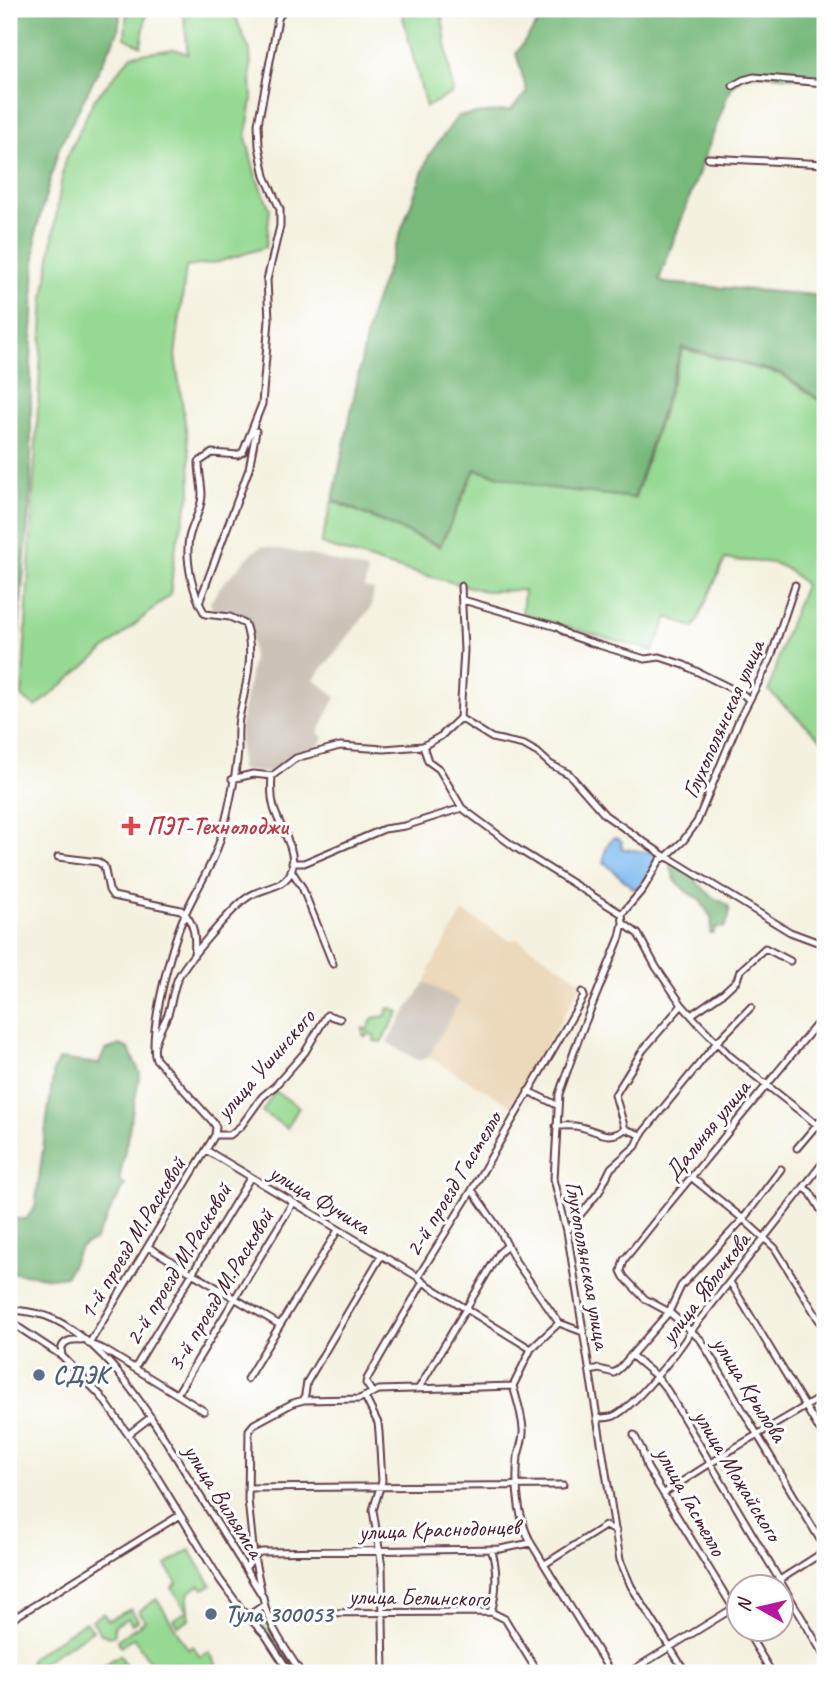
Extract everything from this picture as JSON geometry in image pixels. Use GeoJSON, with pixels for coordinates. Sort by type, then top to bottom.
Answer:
{"type":"FeatureCollection","features":[{"type":"Feature","properties":{"kind":"street"},"geometry":{"type":"LineString","coordinates":[[199,603],[249,469],[262,404],[269,330],[267,280],[281,217],[275,195],[265,176],[258,124],[278,19],[283,9]]}},
{"type":"Feature","properties":{"kind":"street"},"geometry":{"type":"LineString","coordinates":[[733,86],[754,77],[825,83]]}},
{"type":"Feature","properties":{"kind":"street"},"geometry":{"type":"LineString","coordinates":[[708,158],[825,164]]}},
{"type":"Feature","properties":{"kind":"street"},"geometry":{"type":"LineString","coordinates":[[154,1046],[172,953],[185,913],[215,854],[224,823],[238,751],[238,728],[250,657],[249,636],[245,624],[230,617],[205,614],[199,603],[188,557],[189,539],[202,496],[199,462],[212,453],[238,455],[243,452],[258,418]]}},
{"type":"Feature","properties":{"kind":"street","name":"Глухополянская улица"},"geometry":{"type":"LineString","coordinates":[[686,1673],[631,1586],[620,1560],[566,1231],[554,1179],[557,1105],[580,1035],[620,937],[622,914],[643,889],[663,858],[683,841],[697,822],[749,700],[770,660],[795,585]]}},
{"type":"Feature","properties":{"kind":"street"},"geometry":{"type":"LineString","coordinates":[[232,779],[253,774],[272,776],[296,758],[340,746],[384,749],[421,746],[441,736],[460,718],[464,650],[461,586]]}},
{"type":"Feature","properties":{"kind":"street"},"geometry":{"type":"LineString","coordinates":[[463,600],[557,627],[569,635],[645,659],[660,657],[672,661],[744,695],[749,700]]}},
{"type":"Feature","properties":{"kind":"street"},"geometry":{"type":"LineString","coordinates":[[460,718],[492,738],[524,745],[538,753],[550,765],[569,774],[606,816],[663,858],[790,932],[825,945]]}},
{"type":"Feature","properties":{"kind":"street"},"geometry":{"type":"LineString","coordinates":[[421,746],[428,761],[439,769],[462,808],[516,848],[622,914]]}},
{"type":"Feature","properties":{"kind":"street"},"geometry":{"type":"LineString","coordinates":[[272,776],[274,810],[286,838],[292,866],[333,964]]}},
{"type":"Feature","properties":{"kind":"street"},"geometry":{"type":"LineString","coordinates":[[283,881],[292,866],[384,829],[405,826],[462,808]]}},
{"type":"Feature","properties":{"kind":"street"},"geometry":{"type":"LineString","coordinates":[[58,857],[98,862],[104,866],[109,890],[113,896],[185,913],[193,926],[196,941],[194,956]]}},
{"type":"Feature","properties":{"kind":"street"},"geometry":{"type":"LineString","coordinates":[[154,1046],[168,1013],[176,982],[194,956],[248,897],[283,881],[300,883]]}},
{"type":"Feature","properties":{"kind":"street"},"geometry":{"type":"LineString","coordinates":[[623,923],[638,934],[682,1005],[717,1042],[825,1131]]}},
{"type":"Feature","properties":{"kind":"street"},"geometry":{"type":"LineString","coordinates":[[691,1015],[723,993],[737,979],[740,971],[765,948],[790,961]]}},
{"type":"Feature","properties":{"kind":"street","name":"2-й проезд Гастелло"},"geometry":{"type":"LineString","coordinates":[[372,1392],[367,1379],[420,1280],[584,996],[582,992]]}},
{"type":"Feature","properties":{"kind":"street"},"geometry":{"type":"LineString","coordinates":[[625,1129],[615,1095],[643,1050],[682,1005]]}},
{"type":"Feature","properties":{"kind":"street"},"geometry":{"type":"LineString","coordinates":[[566,1231],[599,1192],[611,1168],[636,1146],[641,1135],[717,1042],[751,1007]]}},
{"type":"Feature","properties":{"kind":"street","name":"Дальняя улица"},"geometry":{"type":"LineString","coordinates":[[621,1271],[624,1260],[825,1014]]}},
{"type":"Feature","properties":{"kind":"street","name":"улица Ушинского"},"geometry":{"type":"LineString","coordinates":[[215,1135],[230,1135],[240,1126],[262,1097],[305,1052],[327,1016],[340,1019]]}},
{"type":"Feature","properties":{"kind":"street","name":"улица Ушинского"},"geometry":{"type":"LineString","coordinates":[[154,1046],[156,1059],[213,1122],[215,1135],[206,1150]]}},
{"type":"Feature","properties":{"kind":"street"},"geometry":{"type":"LineString","coordinates":[[528,1091],[557,1105]]}},
{"type":"Feature","properties":{"kind":"street"},"geometry":{"type":"LineString","coordinates":[[797,1148],[825,1115]]}},
{"type":"Feature","properties":{"kind":"street"},"geometry":{"type":"LineString","coordinates":[[556,1126],[581,1127],[608,1136],[620,1134],[625,1129]]}},
{"type":"Feature","properties":{"kind":"street"},"geometry":{"type":"LineString","coordinates":[[625,1129],[641,1135]]}},
{"type":"Feature","properties":{"kind":"street","name":"улица Фучика"},"geometry":{"type":"LineString","coordinates":[[206,1150],[531,1349]]}},
{"type":"Feature","properties":{"kind":"street","name":"1-й проезд М.Расковой"},"geometry":{"type":"LineString","coordinates":[[86,1342],[148,1247],[206,1150]]}},
{"type":"Feature","properties":{"kind":"street","name":"улица Яблочкова"},"geometry":{"type":"LineString","coordinates":[[597,1418],[612,1417],[625,1407],[675,1356],[691,1331],[825,1160]]}},
{"type":"Feature","properties":{"kind":"street","name":"улица Яблочкова"},"geometry":{"type":"LineString","coordinates":[[590,1371],[599,1369],[614,1373],[669,1312],[681,1286],[743,1219],[781,1169]]}},
{"type":"Feature","properties":{"kind":"street"},"geometry":{"type":"LineString","coordinates":[[691,1177],[775,1248],[825,1330]]}},
{"type":"Feature","properties":{"kind":"street","name":"2-й проезд М.Расковой"},"geometry":{"type":"LineString","coordinates":[[135,1368],[250,1178]]}},
{"type":"Feature","properties":{"kind":"street"},"geometry":{"type":"LineString","coordinates":[[804,1188],[810,1192],[825,1217]]}},
{"type":"Feature","properties":{"kind":"street"},"geometry":{"type":"LineString","coordinates":[[472,1189],[559,1323],[583,1332]]}},
{"type":"Feature","properties":{"kind":"street","name":"3-й проезд М.Расковой"},"geometry":{"type":"LineString","coordinates":[[177,1394],[292,1204]]}},
{"type":"Feature","properties":{"kind":"street"},"geometry":{"type":"LineString","coordinates":[[247,1379],[338,1230]]}},
{"type":"Feature","properties":{"kind":"street"},"geometry":{"type":"LineString","coordinates":[[419,1388],[499,1253],[507,1246]]}},
{"type":"Feature","properties":{"kind":"street"},"geometry":{"type":"LineString","coordinates":[[148,1247],[280,1325]]}},
{"type":"Feature","properties":{"kind":"street"},"geometry":{"type":"LineString","coordinates":[[304,1400],[307,1382],[381,1256]]}},
{"type":"Feature","properties":{"kind":"street","name":"улица Крылова"},"geometry":{"type":"LineString","coordinates":[[621,1271],[624,1278],[645,1299],[669,1312],[701,1340],[825,1549]]}},
{"type":"Feature","properties":{"kind":"street"},"geometry":{"type":"LineString","coordinates":[[730,1283],[825,1439]]}},
{"type":"Feature","properties":{"kind":"street","name":"улица Вильямса"},"geometry":{"type":"LineString","coordinates":[[9,1309],[47,1317],[86,1342],[124,1381],[151,1417],[263,1597],[269,1617],[301,1673]]}},
{"type":"Feature","properties":{"kind":"street"},"geometry":{"type":"LineString","coordinates":[[11,1317],[23,1311]]}},
{"type":"Feature","properties":{"kind":"street","name":"улица Вильямса"},"geometry":{"type":"LineString","coordinates":[[11,1317],[18,1327],[62,1356],[101,1396],[220,1580],[266,1636],[290,1673]]}},
{"type":"Feature","properties":{"kind":"street"},"geometry":{"type":"LineString","coordinates":[[531,1543],[520,1518],[517,1484],[524,1432],[513,1386],[531,1349],[559,1323]]}},
{"type":"Feature","properties":{"kind":"street"},"geometry":{"type":"LineString","coordinates":[[62,1356],[62,1347],[70,1339],[86,1342],[103,1349],[204,1410]]}},
{"type":"Feature","properties":{"kind":"street","name":"улица Можайского"},"geometry":{"type":"LineString","coordinates":[[631,1355],[656,1376],[667,1390],[777,1574]]}},
{"type":"Feature","properties":{"kind":"street"},"geometry":{"type":"LineString","coordinates":[[263,1597],[254,1557],[248,1488],[249,1430],[254,1424],[281,1408],[304,1400],[351,1400],[379,1390],[513,1386]]}},
{"type":"Feature","properties":{"kind":"street"},"geometry":{"type":"LineString","coordinates":[[664,1493],[825,1395]]}},
{"type":"Feature","properties":{"kind":"street"},"geometry":{"type":"LineString","coordinates":[[365,1397],[378,1423],[379,1432],[382,1481],[373,1510],[380,1549],[384,1673]]}},
{"type":"Feature","properties":{"kind":"street"},"geometry":{"type":"LineString","coordinates":[[128,1434],[151,1417]]}},
{"type":"Feature","properties":{"kind":"street","name":"улица Гастелло"},"geometry":{"type":"LineString","coordinates":[[634,1435],[647,1467],[726,1596]]}},
{"type":"Feature","properties":{"kind":"street"},"geometry":{"type":"LineString","coordinates":[[248,1488],[564,1485]]}},
{"type":"Feature","properties":{"kind":"street"},"geometry":{"type":"LineString","coordinates":[[9,1621],[180,1515]]}},
{"type":"Feature","properties":{"kind":"street"},"geometry":{"type":"LineString","coordinates":[[545,1564],[605,1526],[615,1531]]}},
{"type":"Feature","properties":{"kind":"street","name":"улица Краснодонцев"},"geometry":{"type":"LineString","coordinates":[[254,1557],[262,1552],[491,1549],[514,1548],[531,1543],[611,1673]]}},
{"type":"Feature","properties":{"kind":"street"},"geometry":{"type":"LineString","coordinates":[[491,1549],[495,1559],[495,1600],[491,1612]]}},
{"type":"Feature","properties":{"kind":"street"},"geometry":{"type":"LineString","coordinates":[[788,1574],[825,1549]]}},
{"type":"Feature","properties":{"kind":"street"},"geometry":{"type":"LineString","coordinates":[[245,1569],[254,1557]]}},
{"type":"Feature","properties":{"kind":"street"},"geometry":{"type":"LineString","coordinates":[[248,1616],[264,1605]]}},
{"type":"Feature","properties":{"kind":"street","name":"улица Можайского"},"geometry":{"type":"LineString","coordinates":[[796,1607],[825,1657]]}},
{"type":"Feature","properties":{"kind":"street","name":"улица Белинского"},"geometry":{"type":"LineString","coordinates":[[269,1617],[293,1613],[491,1612],[505,1619],[538,1673]]}},
{"type":"Feature","properties":{"kind":"street"},"geometry":{"type":"LineString","coordinates":[[628,1673],[726,1612]]}},
{"type":"Feature","properties":{"kind":"street"},"geometry":{"type":"LineString","coordinates":[[755,1644],[772,1673]]}},
{"type":"Feature","properties":{"kind":"shaded area"},"geometry":{"type":"Polygon","coordinates":[[[262,546],[311,555],[366,570],[368,572],[364,588],[374,590],[371,608],[314,679],[336,697],[318,733],[324,737],[316,752],[293,758],[278,770],[267,773],[240,770],[240,730],[253,658],[251,636],[246,622],[214,613],[210,603],[220,587],[262,546]]]}},
{"type":"Feature","properties":{"kind":"shaded area"},"geometry":{"type":"Polygon","coordinates":[[[463,912],[509,940],[518,939],[583,982],[512,1106],[428,1057],[460,1002],[425,982],[430,972],[428,971],[463,912]]]}},
{"type":"Feature","properties":{"kind":"shaded area"},"geometry":{"type":"Polygon","coordinates":[[[425,982],[460,1001],[428,1057],[417,1060],[387,1042],[425,982]]]}},
{"type":"Feature","properties":{"kind":"green space"},"geometry":{"type":"Polygon","coordinates":[[[9,9],[121,9],[118,32],[59,148],[36,231],[31,363],[31,488],[12,705],[9,710],[9,9]]]}},
{"type":"Feature","properties":{"kind":"green space"},"geometry":{"type":"Polygon","coordinates":[[[127,9],[147,9],[141,46],[125,38],[127,9]]]}},
{"type":"Feature","properties":{"kind":"green space"},"geometry":{"type":"Polygon","coordinates":[[[178,9],[236,9],[237,21],[250,51],[252,100],[246,137],[256,177],[270,209],[266,247],[218,262],[186,267],[175,356],[190,456],[191,491],[175,550],[170,595],[36,707],[22,697],[44,298],[64,163],[94,100],[132,55],[175,49],[188,54],[184,17],[178,9]]]}},
{"type":"Feature","properties":{"kind":"green space"},"geometry":{"type":"Polygon","coordinates":[[[401,9],[441,9],[453,93],[426,107],[401,9]]]}},
{"type":"Feature","properties":{"kind":"green space"},"geometry":{"type":"Polygon","coordinates":[[[581,9],[825,9],[825,80],[756,74],[742,77],[731,86],[659,280],[665,283],[825,296],[825,404],[783,374],[682,347],[634,498],[541,487],[475,469],[440,546],[333,500],[371,313],[429,155],[458,116],[511,110],[527,92],[516,53],[547,11],[575,18],[581,9]]]}},
{"type":"Feature","properties":{"kind":"green space"},"geometry":{"type":"Polygon","coordinates":[[[683,349],[782,375],[825,405],[825,743],[769,691],[784,638],[805,585],[777,564],[725,559],[694,628],[668,617],[653,651],[522,614],[524,590],[485,591],[386,565],[321,544],[332,501],[440,547],[475,470],[554,488],[635,498],[683,349]]]}},
{"type":"Feature","properties":{"kind":"green space"},"geometry":{"type":"Polygon","coordinates":[[[672,860],[696,876],[697,883],[708,894],[729,907],[729,917],[724,928],[716,927],[713,933],[710,933],[712,919],[700,900],[675,880],[669,862],[672,860]]]}},
{"type":"Feature","properties":{"kind":"green space"},"geometry":{"type":"Polygon","coordinates":[[[392,1008],[399,1012],[381,1042],[374,1041],[375,1037],[369,1033],[366,1037],[363,1035],[363,1028],[367,1030],[373,1018],[386,1016],[387,1009],[392,1008]]]}},
{"type":"Feature","properties":{"kind":"green space"},"geometry":{"type":"Polygon","coordinates":[[[120,1045],[129,1049],[140,1073],[119,1181],[125,1184],[94,1241],[78,1251],[65,1276],[52,1278],[9,1272],[9,1219],[26,1219],[35,1207],[54,1069],[59,1059],[99,1064],[105,1050],[120,1045]]]}},
{"type":"Feature","properties":{"kind":"green space"},"geometry":{"type":"Polygon","coordinates":[[[275,1091],[299,1107],[287,1128],[262,1112],[275,1091]]]}},
{"type":"Feature","properties":{"kind":"green space"},"geometry":{"type":"Polygon","coordinates":[[[190,1550],[211,1585],[203,1589],[200,1585],[189,1592],[189,1619],[178,1626],[174,1619],[187,1611],[172,1587],[177,1583],[166,1565],[190,1550]]]}},
{"type":"Feature","properties":{"kind":"green space"},"geometry":{"type":"Polygon","coordinates":[[[157,1599],[188,1649],[193,1646],[200,1657],[209,1652],[221,1673],[196,1673],[188,1666],[182,1665],[152,1665],[134,1638],[121,1646],[117,1640],[145,1621],[139,1611],[157,1599]]]}},
{"type":"Feature","properties":{"kind":"green space"},"geometry":{"type":"Polygon","coordinates":[[[131,1609],[138,1620],[132,1624],[128,1618],[114,1626],[115,1634],[110,1637],[101,1634],[92,1620],[103,1613],[108,1620],[131,1609]]]}},
{"type":"Feature","properties":{"kind":"green space"},"geometry":{"type":"Polygon","coordinates":[[[260,1614],[264,1615],[298,1673],[293,1673],[257,1622],[260,1614]]]}},
{"type":"Feature","properties":{"kind":"green space"},"geometry":{"type":"Polygon","coordinates":[[[85,1622],[93,1630],[37,1666],[36,1673],[26,1673],[32,1657],[85,1622]]]}},
{"type":"Feature","properties":{"kind":"green space"},"geometry":{"type":"Polygon","coordinates":[[[120,1655],[131,1673],[105,1673],[101,1667],[120,1655]]]}},
{"type":"Feature","properties":{"kind":"water"},"geometry":{"type":"Polygon","coordinates":[[[613,838],[622,842],[621,847],[624,849],[655,853],[657,857],[649,875],[634,889],[604,862],[606,849],[613,838]]]}},
{"type":"Feature","properties":{"kind":"place","name":"ПЭТ-Технолоджи"},"geometry":{"type":"Point","coordinates":[131,826]}},
{"type":"Feature","properties":{"kind":"place","name":"СДЭК"},"geometry":{"type":"Point","coordinates":[39,1375]}},
{"type":"Feature","properties":{"kind":"place","name":"Тула 300053"},"geometry":{"type":"Point","coordinates":[211,1614]}}]}
